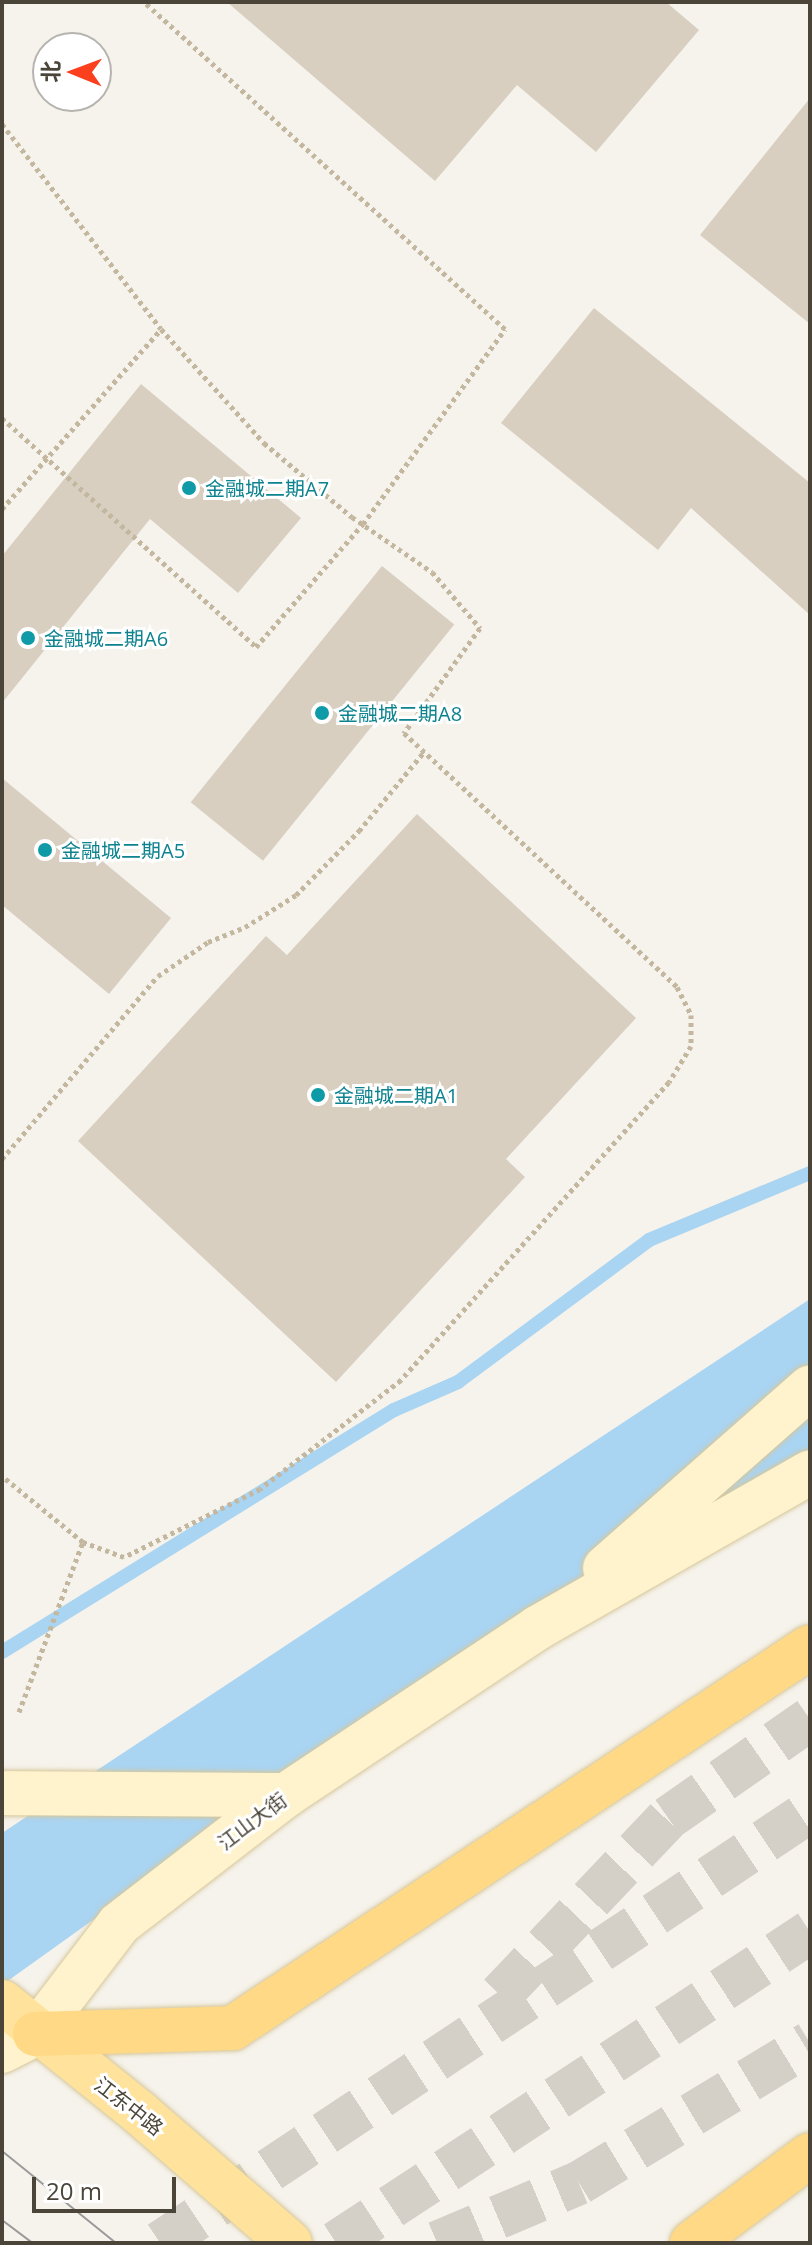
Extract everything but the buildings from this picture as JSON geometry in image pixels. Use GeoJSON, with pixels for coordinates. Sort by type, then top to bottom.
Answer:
{"type":"FeatureCollection","features":[{"type":"Feature","properties":{"kind":"highway"},"geometry":{"type":"LineString","coordinates":[[19,2042],[233,2028],[810,1647]]}},
{"type":"Feature","properties":{"kind":"highway"},"geometry":{"type":"LineString","coordinates":[[692,2243],[810,2155]]}},
{"type":"Feature","properties":{"kind":"main road","name":"江山大街"},"geometry":{"type":"LineString","coordinates":[[537,1628],[810,1387]]}},
{"type":"Feature","properties":{"kind":"main road","name":"江山大街"},"geometry":{"type":"LineString","coordinates":[[19,2042],[119,1924],[286,1795],[537,1628],[810,1472]]}},
{"type":"Feature","properties":{"kind":"main road"},"geometry":{"type":"LineString","coordinates":[[2,1793],[286,1795]]}},
{"type":"Feature","properties":{"kind":"main road","name":"江东中路"},"geometry":{"type":"LineString","coordinates":[[2,2002],[19,2042],[140,2113],[290,2243]]}},
{"type":"Feature","properties":{"kind":"path"},"geometry":{"type":"LineString","coordinates":[[2,418],[256,647],[363,524],[505,329],[145,2]]}},
{"type":"Feature","properties":{"kind":"path"},"geometry":{"type":"LineString","coordinates":[[2,124],[161,329],[264,443],[363,524],[432,572],[480,628],[404,733],[677,987],[691,1015],[691,1046],[669,1082],[401,1380],[260,1489],[169,1539],[124,1557],[83,1542],[2,1476]]}},
{"type":"Feature","properties":{"kind":"path"},"geometry":{"type":"LineString","coordinates":[[2,509],[161,329]]}},
{"type":"Feature","properties":{"kind":"path"},"geometry":{"type":"LineString","coordinates":[[2,1159],[158,976],[208,942],[245,927],[296,895],[359,831],[424,752]]}},
{"type":"Feature","properties":{"kind":"path"},"geometry":{"type":"LineString","coordinates":[[19,1712],[83,1542]]}},
{"type":"Feature","properties":{"kind":"water"},"geometry":{"type":"Polygon","coordinates":[[[810,1299],[810,1460],[160,1872],[2,1985],[2,1833],[810,1299]]]}},
{"type":"Feature","properties":{"kind":"waterway"},"geometry":{"type":"LineString","coordinates":[[2,1652],[394,1410],[458,1382],[649,1240],[810,1173]]}},
{"type":"Feature","properties":{"kind":"tunnel"},"geometry":{"type":"LineString","coordinates":[[500,1995],[668,1818],[810,1719]]}},
{"type":"Feature","properties":{"kind":"tunnel"},"geometry":{"type":"LineString","coordinates":[[160,2243],[810,1811]]}},
{"type":"Feature","properties":{"kind":"tunnel"},"geometry":{"type":"LineString","coordinates":[[336,2243],[810,1932]]}},
{"type":"Feature","properties":{"kind":"tunnel"},"geometry":{"type":"LineString","coordinates":[[437,2243],[579,2183],[810,2043]]}},
{"type":"Feature","properties":{"kind":"tram line"},"geometry":{"type":"LineString","coordinates":[[2,2151],[116,2243]]}},
{"type":"Feature","properties":{"kind":"tram line"},"geometry":{"type":"LineString","coordinates":[[2,2220],[32,2243]]}},
{"type":"Feature","properties":{"kind":"place","name":"金融城二期A7"},"geometry":{"type":"Point","coordinates":[189,488]}},
{"type":"Feature","properties":{"kind":"place","name":"金融城二期A6"},"geometry":{"type":"Point","coordinates":[28,638]}},
{"type":"Feature","properties":{"kind":"place","name":"金融城二期A8"},"geometry":{"type":"Point","coordinates":[322,713]}},
{"type":"Feature","properties":{"kind":"place","name":"金融城二期A5"},"geometry":{"type":"Point","coordinates":[45,850]}},
{"type":"Feature","properties":{"kind":"place","name":"金融城二期A1"},"geometry":{"type":"Point","coordinates":[318,1095]}}]}
